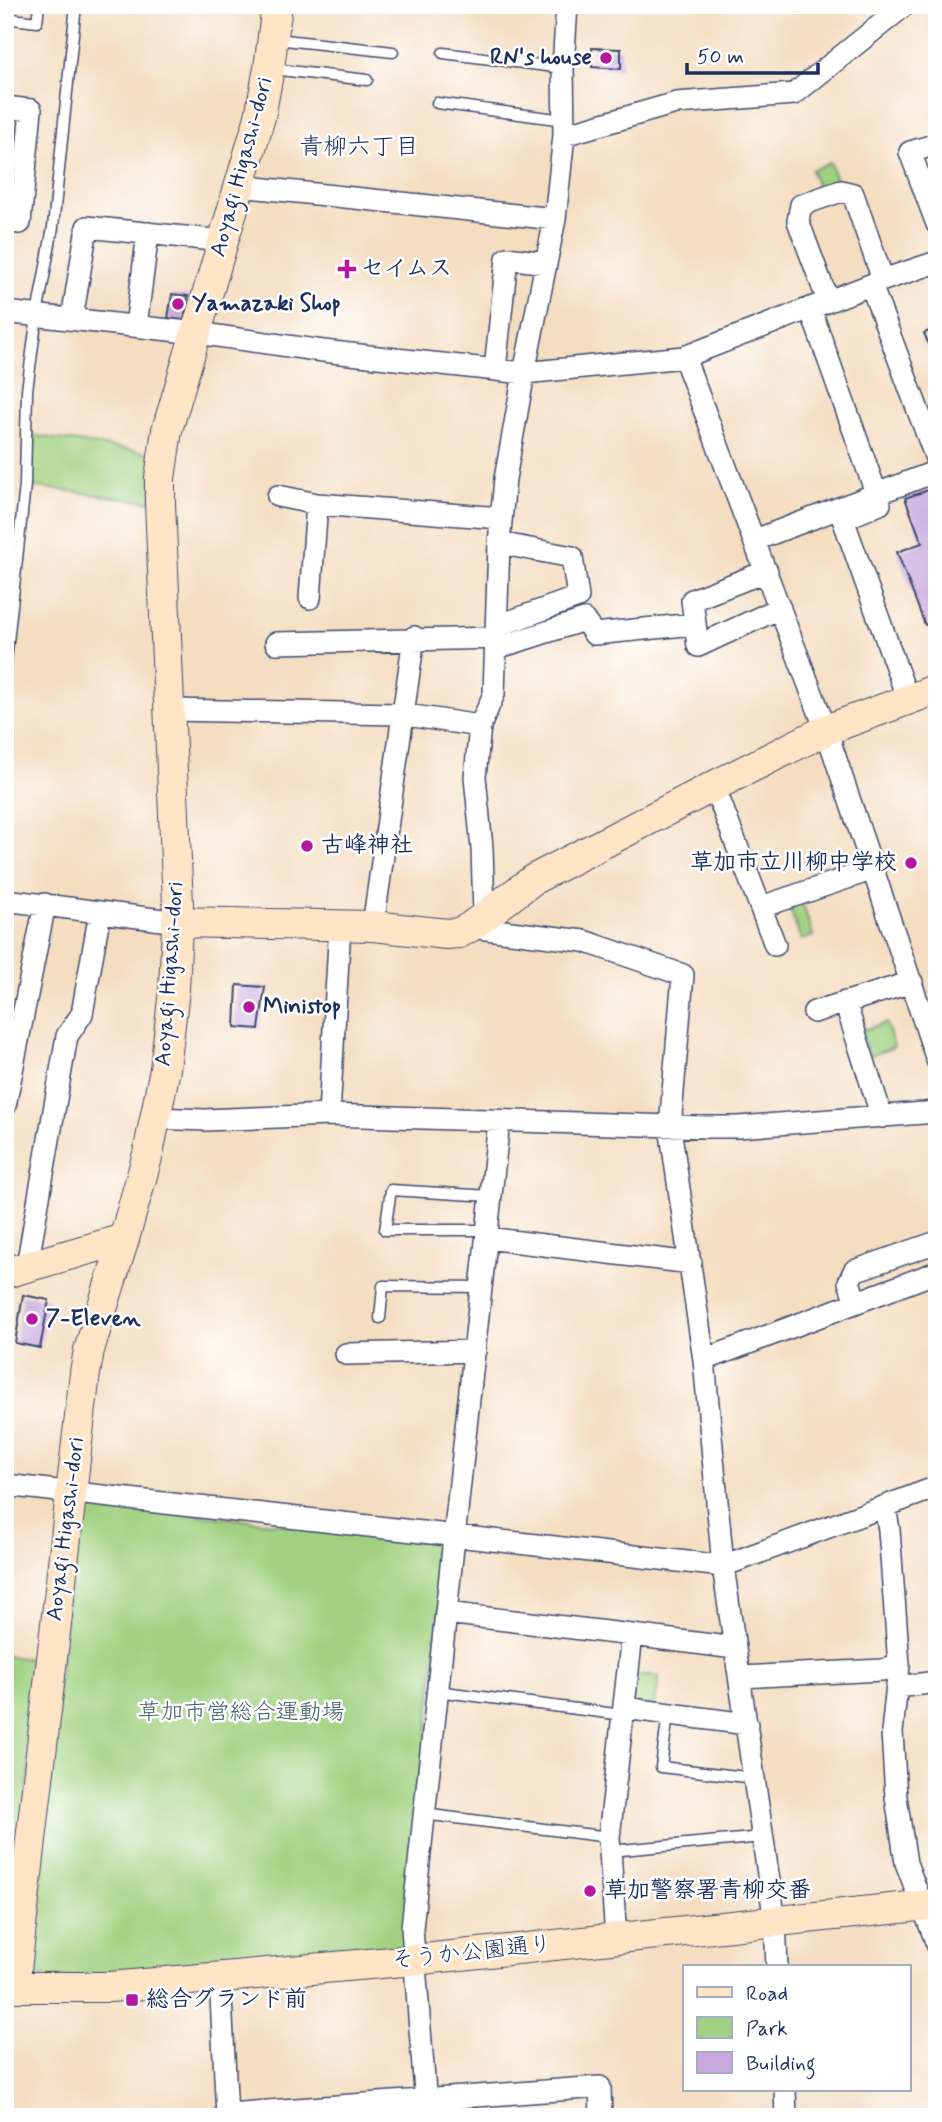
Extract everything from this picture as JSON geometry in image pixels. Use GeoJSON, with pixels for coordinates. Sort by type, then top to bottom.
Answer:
{"type":"FeatureCollection","features":[{"type":"Feature","properties":{"kind":"street","name":"Aoyagi Higashi-dori"},"geometry":{"type":"LineString","coordinates":[[10,1987],[89,1350],[124,1238],[156,1118],[171,1029],[178,922],[160,478],[167,430],[260,117],[277,5]]}},
{"type":"Feature","properties":{"kind":"street"},"geometry":{"type":"LineString","coordinates":[[477,921],[482,848],[475,777],[480,726],[494,694],[499,543],[505,479],[555,219],[564,128],[563,68],[567,5]]}},
{"type":"Feature","properties":{"kind":"street"},"geometry":{"type":"LineString","coordinates":[[564,128],[676,103],[794,94],[905,5]]}},
{"type":"Feature","properties":{"kind":"street"},"geometry":{"type":"LineString","coordinates":[[5,107],[31,110],[15,176],[20,223],[5,221]]}},
{"type":"Feature","properties":{"kind":"street"},"geometry":{"type":"LineString","coordinates":[[937,144],[910,152],[937,224]]}},
{"type":"Feature","properties":{"kind":"street"},"geometry":{"type":"LineString","coordinates":[[239,186],[555,219]]}},
{"type":"Feature","properties":{"kind":"street"},"geometry":{"type":"LineString","coordinates":[[908,699],[843,519],[880,504],[819,305],[798,221],[801,205],[841,191],[853,194],[877,283],[937,461]]}},
{"type":"Feature","properties":{"kind":"street"},"geometry":{"type":"LineString","coordinates":[[72,319],[87,227],[223,241]]}},
{"type":"Feature","properties":{"kind":"street"},"geometry":{"type":"LineString","coordinates":[[136,326],[148,233]]}},
{"type":"Feature","properties":{"kind":"street"},"geometry":{"type":"LineString","coordinates":[[495,369],[507,258],[546,262]]}},
{"type":"Feature","properties":{"kind":"street"},"geometry":{"type":"LineString","coordinates":[[5,312],[524,373],[684,357],[937,262]]}},
{"type":"Feature","properties":{"kind":"street"},"geometry":{"type":"LineString","coordinates":[[684,357],[827,730],[937,1060]]}},
{"type":"Feature","properties":{"kind":"street"},"geometry":{"type":"LineString","coordinates":[[755,540],[937,471]]}},
{"type":"Feature","properties":{"kind":"street"},"geometry":{"type":"LineString","coordinates":[[278,496],[317,504],[501,518]]}},
{"type":"Feature","properties":{"kind":"street"},"geometry":{"type":"LineString","coordinates":[[310,598],[317,504]]}},
{"type":"Feature","properties":{"kind":"street"},"geometry":{"type":"LineString","coordinates":[[497,637],[578,597],[572,557],[499,543]]}},
{"type":"Feature","properties":{"kind":"street"},"geometry":{"type":"LineString","coordinates":[[767,571],[692,600],[698,646],[780,608]]}},
{"type":"Feature","properties":{"kind":"street"},"geometry":{"type":"LineString","coordinates":[[276,643],[497,637],[584,620],[594,634],[695,624]]}},
{"type":"Feature","properties":{"kind":"street"},"geometry":{"type":"LineString","coordinates":[[373,926],[414,639]]}},
{"type":"Feature","properties":{"kind":"street"},"geometry":{"type":"LineString","coordinates":[[5,900],[178,922],[373,926],[459,933],[534,879],[714,786],[827,730],[937,689]]}},
{"type":"Feature","properties":{"kind":"street"},"geometry":{"type":"LineString","coordinates":[[170,710],[404,714],[480,726]]}},
{"type":"Feature","properties":{"kind":"street"},"geometry":{"type":"LineString","coordinates":[[714,786],[775,945]]}},
{"type":"Feature","properties":{"kind":"street"},"geometry":{"type":"LineString","coordinates":[[761,907],[874,869]]}},
{"type":"Feature","properties":{"kind":"street"},"geometry":{"type":"LineString","coordinates":[[5,1106],[45,904]]}},
{"type":"Feature","properties":{"kind":"street"},"geometry":{"type":"LineString","coordinates":[[100,912],[82,1014],[67,1036],[16,1270],[124,1238]]}},
{"type":"Feature","properties":{"kind":"street"},"geometry":{"type":"LineString","coordinates":[[477,921],[584,941],[683,975],[670,1127],[704,1360],[723,1566],[775,1922],[778,1965]]}},
{"type":"Feature","properties":{"kind":"street"},"geometry":{"type":"LineString","coordinates":[[329,1115],[340,925]]}},
{"type":"Feature","properties":{"kind":"street"},"geometry":{"type":"LineString","coordinates":[[814,1012],[912,982]]}},
{"type":"Feature","properties":{"kind":"street"},"geometry":{"type":"LineString","coordinates":[[845,1002],[882,1117]]}},
{"type":"Feature","properties":{"kind":"street"},"geometry":{"type":"LineString","coordinates":[[156,1118],[205,1120],[329,1115],[738,1127],[937,1112]]}},
{"type":"Feature","properties":{"kind":"street"},"geometry":{"type":"LineString","coordinates":[[426,2108],[412,1928],[499,1121]]}},
{"type":"Feature","properties":{"kind":"street"},"geometry":{"type":"LineString","coordinates":[[487,1234],[691,1263]]}},
{"type":"Feature","properties":{"kind":"street"},"geometry":{"type":"LineString","coordinates":[[856,1302],[849,1282],[854,1271],[937,1242]]}},
{"type":"Feature","properties":{"kind":"street"},"geometry":{"type":"LineString","coordinates":[[704,1360],[937,1272]]}},
{"type":"Feature","properties":{"kind":"street"},"geometry":{"type":"LineString","coordinates":[[346,1354],[475,1351]]}},
{"type":"Feature","properties":{"kind":"street"},"geometry":{"type":"LineString","coordinates":[[5,1485],[723,1566],[937,1487]]}},
{"type":"Feature","properties":{"kind":"street"},"geometry":{"type":"LineString","coordinates":[[886,1507],[899,1665],[892,1732],[896,1797],[906,1863],[930,1904],[937,1944]]}},
{"type":"Feature","properties":{"kind":"street"},"geometry":{"type":"LineString","coordinates":[[446,1613],[735,1648]]}},
{"type":"Feature","properties":{"kind":"street"},"geometry":{"type":"LineString","coordinates":[[616,1938],[609,1844],[632,1634]]}},
{"type":"Feature","properties":{"kind":"street"},"geometry":{"type":"LineString","coordinates":[[740,1677],[882,1670],[899,1665]]}},
{"type":"Feature","properties":{"kind":"street"},"geometry":{"type":"LineString","coordinates":[[897,1688],[937,1682]]}},
{"type":"Feature","properties":{"kind":"street"},"geometry":{"type":"LineString","coordinates":[[624,1712],[668,1714],[747,1724]]}},
{"type":"Feature","properties":{"kind":"street","name":"そうか公園通り"},"geometry":{"type":"LineString","coordinates":[[10,1987],[110,1987],[414,1960],[930,1904]]}},
{"type":"Feature","properties":{"kind":"street"},"geometry":{"type":"LineString","coordinates":[[220,1977],[227,2115],[426,2108],[600,2087],[601,2117]]}},
{"type":"Feature","properties":{"kind":"street"},"geometry":{"type":"LineString","coordinates":[[785,2090],[786,2117]]}},
{"type":"Feature","properties":{"kind":"lane"},"geometry":{"type":"LineString","coordinates":[[5,18],[37,22],[39,5]]}},
{"type":"Feature","properties":{"kind":"lane"},"geometry":{"type":"LineString","coordinates":[[5,670],[25,485],[27,390],[53,227],[76,5]]}},
{"type":"Feature","properties":{"kind":"lane"},"geometry":{"type":"LineString","coordinates":[[273,38],[393,52]]}},
{"type":"Feature","properties":{"kind":"lane"},"geometry":{"type":"LineString","coordinates":[[443,53],[563,68]]}},
{"type":"Feature","properties":{"kind":"lane"},"geometry":{"type":"LineString","coordinates":[[269,68],[367,80]]}},
{"type":"Feature","properties":{"kind":"lane"},"geometry":{"type":"LineString","coordinates":[[437,103],[564,128]]}},
{"type":"Feature","properties":{"kind":"lane"},"geometry":{"type":"LineString","coordinates":[[487,1234],[385,1230],[391,1190],[491,1196]]}},
{"type":"Feature","properties":{"kind":"lane"},"geometry":{"type":"LineString","coordinates":[[380,1318],[383,1286],[482,1287]]}},
{"type":"Feature","properties":{"kind":"lane"},"geometry":{"type":"LineString","coordinates":[[437,1691],[624,1712]]}},
{"type":"Feature","properties":{"kind":"lane"},"geometry":{"type":"LineString","coordinates":[[668,1714],[661,1767],[754,1777]]}},
{"type":"Feature","properties":{"kind":"lane"},"geometry":{"type":"LineString","coordinates":[[423,1814],[609,1844],[763,1837]]}},
{"type":"Feature","properties":{"kind":"green space"},"geometry":{"type":"Polygon","coordinates":[[[830,163],[839,188],[820,195],[811,170],[830,163]]]}},
{"type":"Feature","properties":{"kind":"green space"},"geometry":{"type":"Polygon","coordinates":[[[31,435],[152,453],[151,502],[30,486],[31,435]]]}},
{"type":"Feature","properties":{"kind":"green space"},"geometry":{"type":"Polygon","coordinates":[[[801,898],[813,936],[801,940],[787,901],[801,898]]]}},
{"type":"Feature","properties":{"kind":"green space"},"geometry":{"type":"Polygon","coordinates":[[[886,1023],[894,1047],[870,1056],[859,1031],[886,1023]]]}},
{"type":"Feature","properties":{"kind":"green space","name":"草加市営総合運動場"},"geometry":{"type":"Polygon","coordinates":[[[78,1501],[447,1543],[405,1951],[103,1979],[27,1976],[78,1501]]]}},
{"type":"Feature","properties":{"kind":"green space"},"geometry":{"type":"Polygon","coordinates":[[[5,1656],[42,1660],[18,1869],[5,1867],[5,1656]]]}},
{"type":"Feature","properties":{"kind":"green space"},"geometry":{"type":"Polygon","coordinates":[[[630,1674],[659,1677],[654,1711],[626,1707],[630,1674]]]}},
{"type":"Feature","properties":{"kind":"building","name":"RN's house"},"geometry":{"type":"Polygon","coordinates":[[[592,48],[621,49],[621,69],[592,67],[592,48]]]}},
{"type":"Feature","properties":{"kind":"building"},"geometry":{"type":"Polygon","coordinates":[[[172,294],[188,296],[184,320],[168,318],[172,294]]]}},
{"type":"Feature","properties":{"kind":"building"},"geometry":{"type":"Polygon","coordinates":[[[937,328],[937,365],[924,333],[937,328]]]}},
{"type":"Feature","properties":{"kind":"building"},"geometry":{"type":"Polygon","coordinates":[[[937,487],[937,633],[932,622],[925,625],[897,552],[922,543],[905,498],[937,487]]]}},
{"type":"Feature","properties":{"kind":"building"},"geometry":{"type":"Polygon","coordinates":[[[237,985],[265,987],[259,1029],[235,1027],[237,985]]]}},
{"type":"Feature","properties":{"kind":"building"},"geometry":{"type":"Polygon","coordinates":[[[23,1295],[49,1300],[40,1348],[15,1343],[23,1295]]]}},
{"type":"Feature","properties":{"kind":"place","name":"RN's house"},"geometry":{"type":"Point","coordinates":[606,58]}},
{"type":"Feature","properties":{"kind":"place","name":"セイムス"},"geometry":{"type":"Point","coordinates":[347,269]}},
{"type":"Feature","properties":{"kind":"place","name":"Yamazaki Shop"},"geometry":{"type":"Point","coordinates":[178,304]}},
{"type":"Feature","properties":{"kind":"place","name":"古峰神社"},"geometry":{"type":"Point","coordinates":[307,846]}},
{"type":"Feature","properties":{"kind":"place","name":"草加市立川柳中学校"},"geometry":{"type":"Point","coordinates":[911,863]}},
{"type":"Feature","properties":{"kind":"place","name":"Ministop"},"geometry":{"type":"Point","coordinates":[249,1007]}},
{"type":"Feature","properties":{"kind":"place","name":"7-Eleven"},"geometry":{"type":"Point","coordinates":[32,1319]}},
{"type":"Feature","properties":{"kind":"place","name":"草加警察署青柳交番"},"geometry":{"type":"Point","coordinates":[590,1891]}},
{"type":"Feature","properties":{"kind":"place","name":"総合グランド前"},"geometry":{"type":"Point","coordinates":[132,2000]}},
{"type":"Feature","properties":{"kind":"district","name":"青柳六丁目"},"geometry":{"type":"Point","coordinates":[359,147]}}]}
